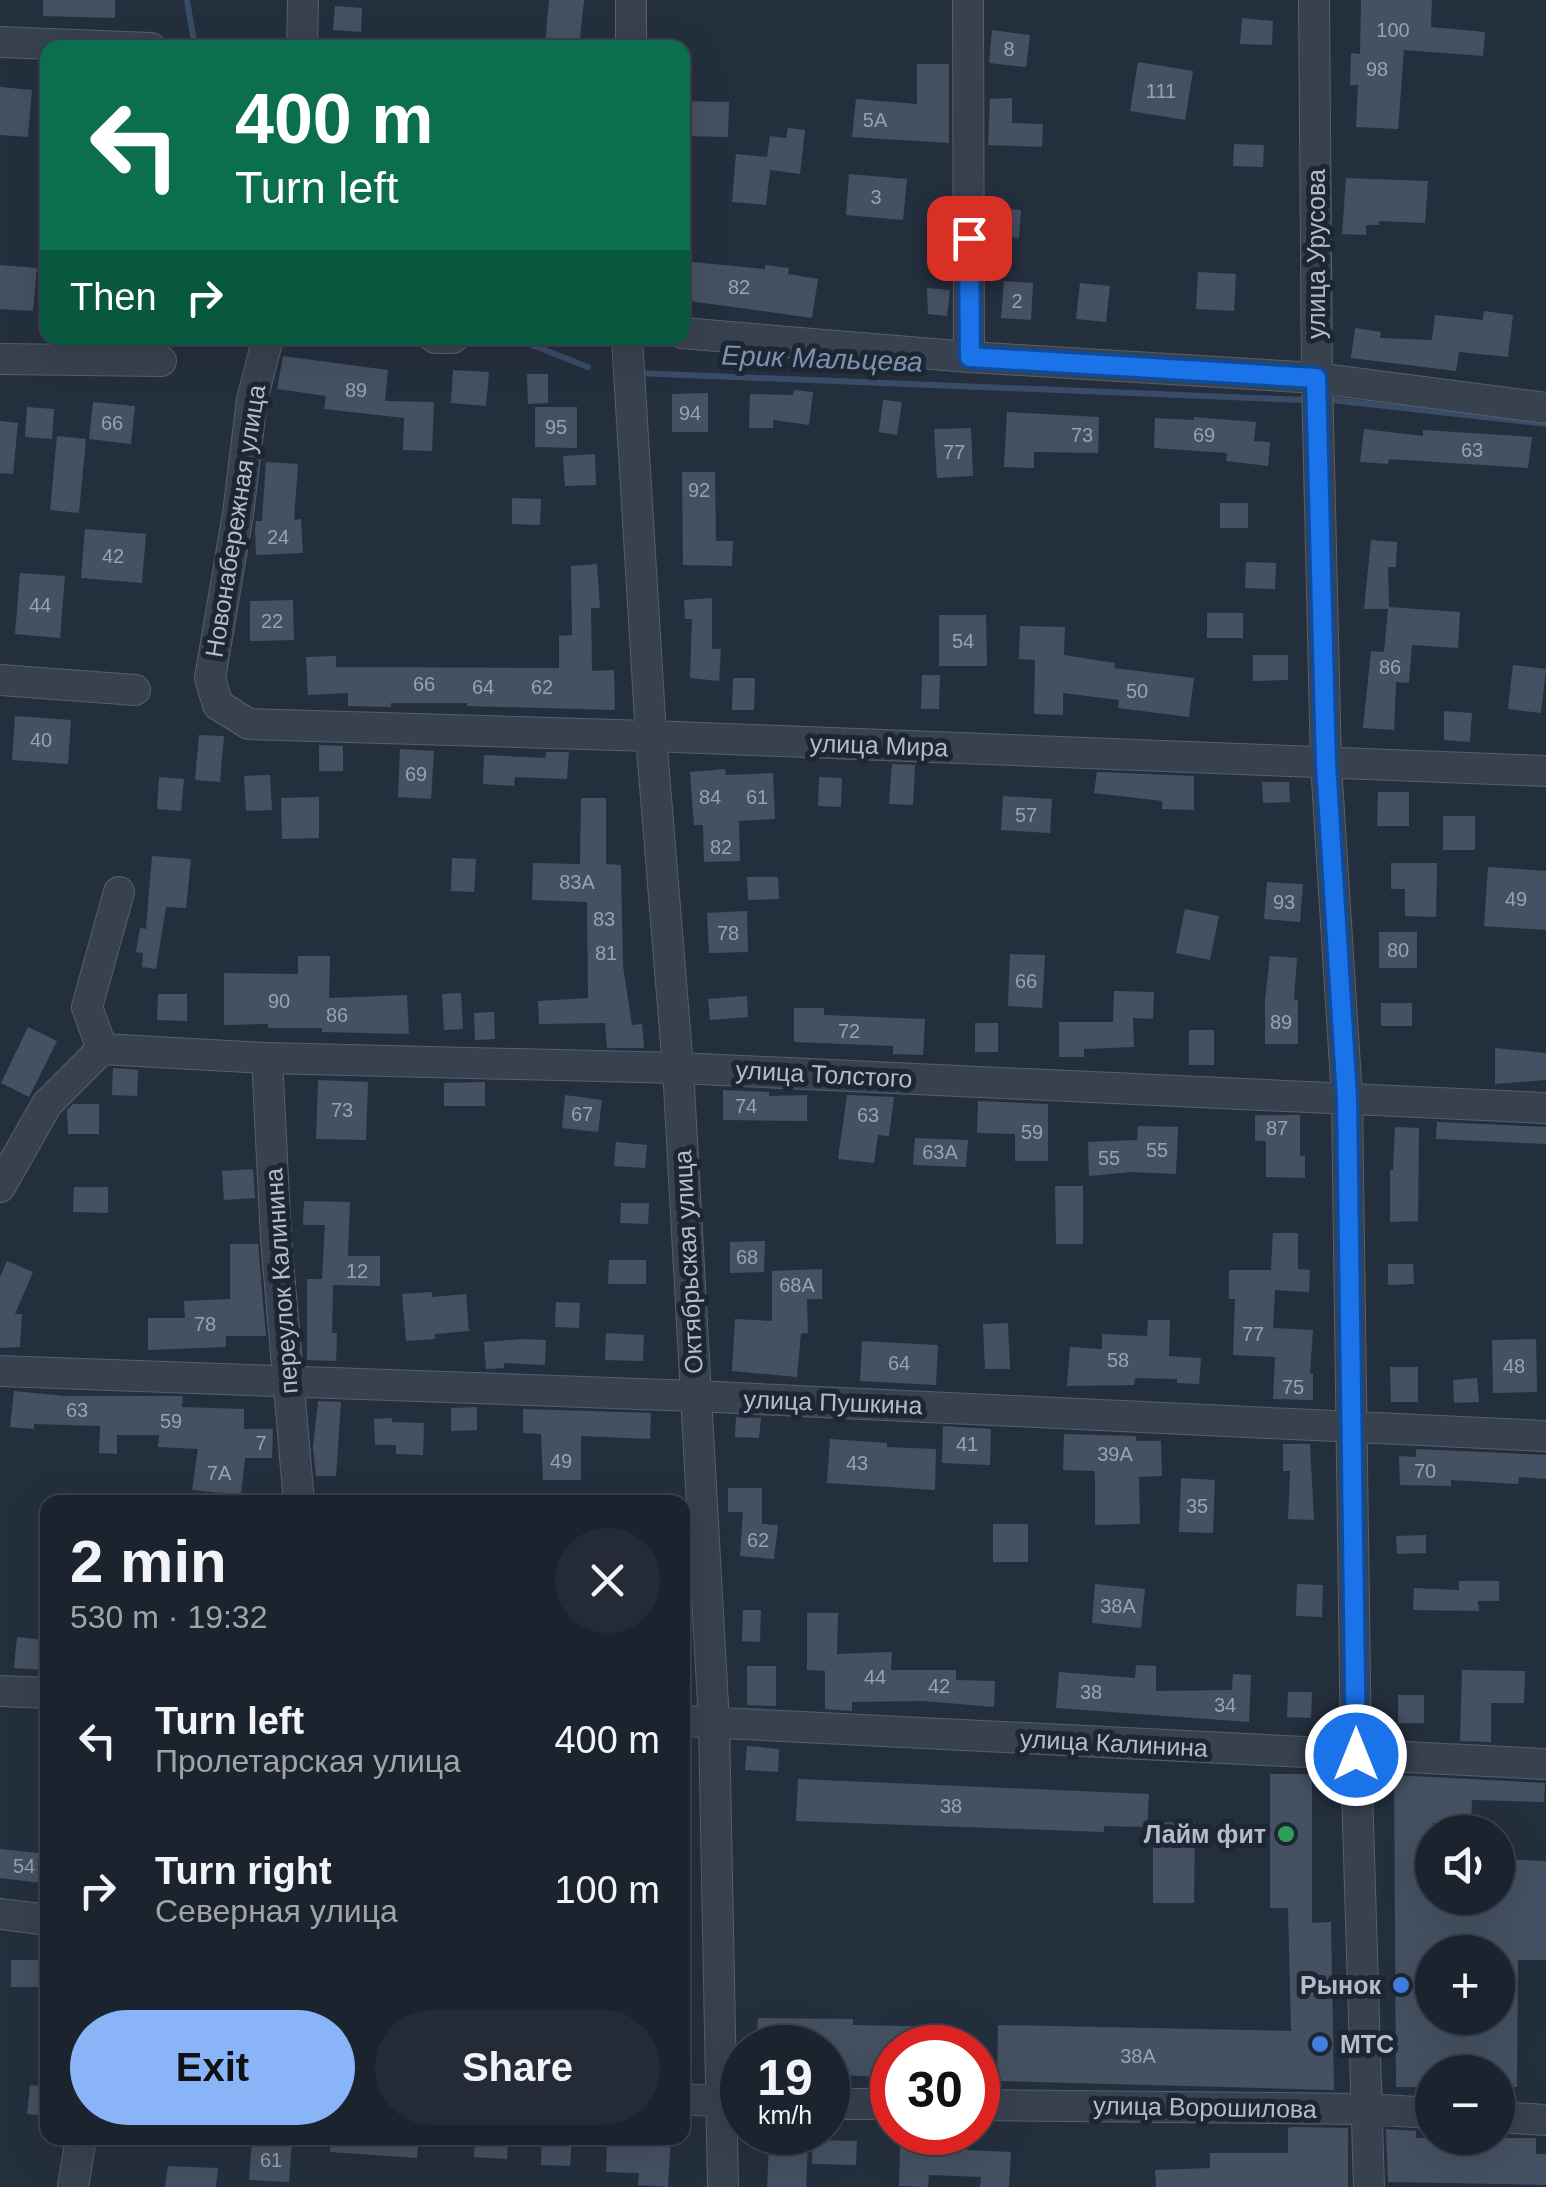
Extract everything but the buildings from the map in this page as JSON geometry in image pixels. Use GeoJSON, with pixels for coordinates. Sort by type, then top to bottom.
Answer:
{"type":"FeatureCollection","features":[{"type":"Feature","properties":{"kind":"street"},"geometry":{"type":"LineString","coordinates":[[302,40],[304,0]]}},
{"type":"Feature","properties":{"kind":"street"},"geometry":{"type":"LineString","coordinates":[[631,0],[631,40]]}},
{"type":"Feature","properties":{"kind":"street"},"geometry":{"type":"LineString","coordinates":[[968,0],[970,357]]}},
{"type":"Feature","properties":{"kind":"street","name":"улица Урусова"},"geometry":{"type":"LineString","coordinates":[[1314,0],[1316,378],[1326,764],[1347,1098],[1356,1755],[1369,2187]]}},
{"type":"Feature","properties":{"kind":"street"},"geometry":{"type":"LineString","coordinates":[[0,42],[40,44]]}},
{"type":"Feature","properties":{"kind":"street"},"geometry":{"type":"LineString","coordinates":[[690,335],[1316,378],[1546,408]]}},
{"type":"Feature","properties":{"kind":"street","name":"Новонабережная улица"},"geometry":{"type":"LineString","coordinates":[[218,705],[210,678],[238,514],[252,400],[266,345]]}},
{"type":"Feature","properties":{"kind":"street","name":"Октябрьская улица"},"geometry":{"type":"LineString","coordinates":[[627,345],[651,736],[678,1068],[728,2025]]}},
{"type":"Feature","properties":{"kind":"street"},"geometry":{"type":"LineString","coordinates":[[0,359],[161,361]]}},
{"type":"Feature","properties":{"kind":"street"},"geometry":{"type":"LineString","coordinates":[[0,680],[136,690]]}},
{"type":"Feature","properties":{"kind":"street","name":"улица Мира"},"geometry":{"type":"LineString","coordinates":[[218,705],[249,724],[1546,771]]}},
{"type":"Feature","properties":{"kind":"street"},"geometry":{"type":"LineString","coordinates":[[0,1187],[47,1104],[102,1049],[88,1007],[119,892]]}},
{"type":"Feature","properties":{"kind":"street","name":"улица Толстого"},"geometry":{"type":"LineString","coordinates":[[102,1049],[267,1058],[678,1068],[1546,1108]]}},
{"type":"Feature","properties":{"kind":"street","name":"переулок Калинина"},"geometry":{"type":"LineString","coordinates":[[267,1058],[276,1240],[298,1495]]}},
{"type":"Feature","properties":{"kind":"street","name":"улица Пушкина"},"geometry":{"type":"LineString","coordinates":[[0,1372],[695,1396],[1546,1436]]}},
{"type":"Feature","properties":{"kind":"street"},"geometry":{"type":"LineString","coordinates":[[0,1691],[40,1693]]}},
{"type":"Feature","properties":{"kind":"street","name":"улица Калинина"},"geometry":{"type":"LineString","coordinates":[[690,1722],[1546,1764]]}},
{"type":"Feature","properties":{"kind":"street"},"geometry":{"type":"LineString","coordinates":[[0,1914],[40,1919]]}},
{"type":"Feature","properties":{"kind":"street"},"geometry":{"type":"LineString","coordinates":[[690,2100],[720,2102]]}},
{"type":"Feature","properties":{"kind":"street","name":"улица Ворошилова"},"geometry":{"type":"LineString","coordinates":[[1000,2105],[1415,2112]]}},
{"type":"Feature","properties":{"kind":"street"},"geometry":{"type":"LineString","coordinates":[[1515,2118],[1546,2120]]}},
{"type":"Feature","properties":{"kind":"street"},"geometry":{"type":"LineString","coordinates":[[73,2187],[80,2145]]}},
{"type":"Feature","properties":{"kind":"street","name":"Октябрьская улица"},"geometry":{"type":"LineString","coordinates":[[723,2187],[726,2155]]}},
{"type":"Feature","properties":{"kind":"waterway","name":"Ерик Мальцева"},"geometry":{"type":"LineString","coordinates":[[187,0],[194,40]]}},
{"type":"Feature","properties":{"kind":"waterway","name":"Ерик Мальцева"},"geometry":{"type":"LineString","coordinates":[[532,345],[588,367]]}},
{"type":"Feature","properties":{"kind":"waterway","name":"Ерик Мальцева"},"geometry":{"type":"LineString","coordinates":[[637,373],[1304,400]]}},
{"type":"Feature","properties":{"kind":"waterway","name":"Ерик Мальцева"},"geometry":{"type":"LineString","coordinates":[[1332,400],[1546,424]]}},
{"type":"Feature","properties":{"kind":"place","name":"Лайм фит"},"geometry":{"type":"Point","coordinates":[1286,1834]}},
{"type":"Feature","properties":{"kind":"place","name":"Рынок"},"geometry":{"type":"Point","coordinates":[1401,1985]}},
{"type":"Feature","properties":{"kind":"place","name":"МТС"},"geometry":{"type":"Point","coordinates":[1320,2044]}},
{"type":"Feature","properties":{"kind":"route"},"geometry":{"type":"LineString","coordinates":[[969,238],[970,357],[1316,378],[1326,764],[1347,1098],[1356,1755]]}}]}
